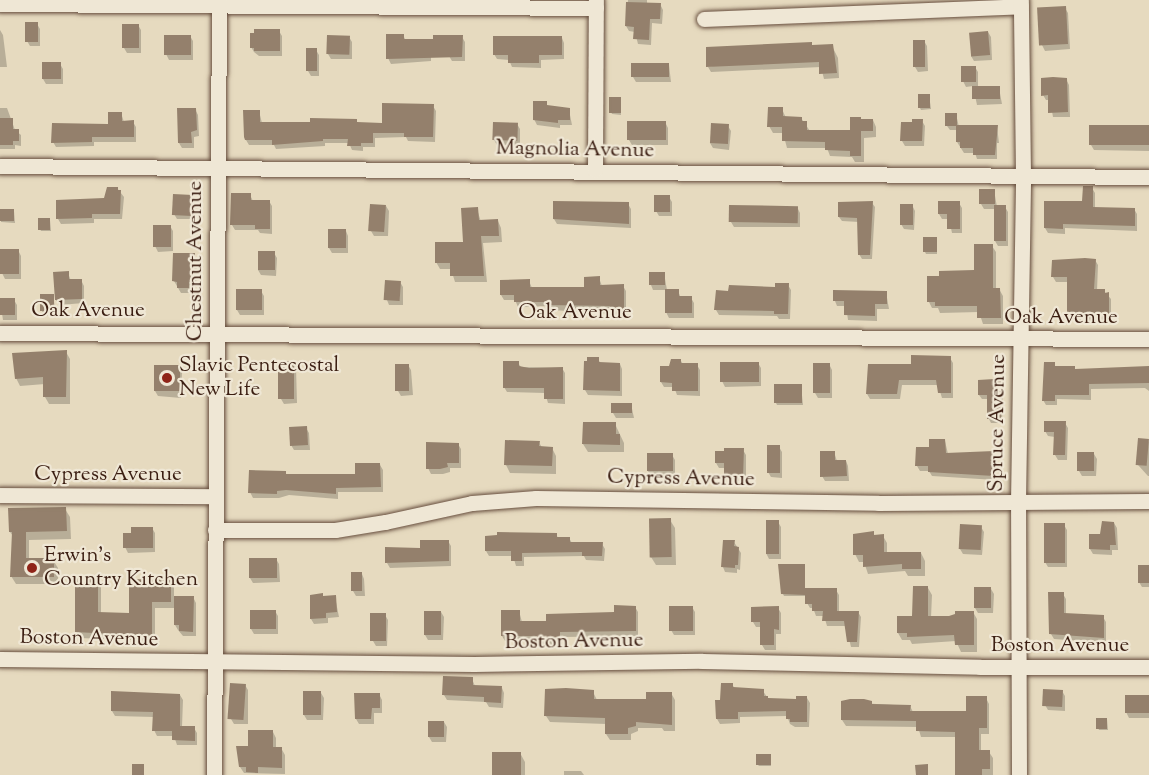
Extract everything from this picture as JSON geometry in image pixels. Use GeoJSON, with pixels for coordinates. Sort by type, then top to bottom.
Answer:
{"type":"FeatureCollection","features":[{"type":"Feature","properties":{"kind":"street"},"geometry":{"type":"LineString","coordinates":[[0,4],[219,2],[596,4],[595,170]]}},
{"type":"Feature","properties":{"kind":"street","name":"Chestnut Avenue"},"geometry":{"type":"LineString","coordinates":[[213,775],[219,2]]}},
{"type":"Feature","properties":{"kind":"street"},"geometry":{"type":"LineString","coordinates":[[705,19],[1021,3]]}},
{"type":"Feature","properties":{"kind":"street","name":"Spruce Avenue"},"geometry":{"type":"LineString","coordinates":[[1019,775],[1018,502],[1023,175],[1021,3]]}},
{"type":"Feature","properties":{"kind":"street","name":"Magnolia Avenue"},"geometry":{"type":"LineString","coordinates":[[0,166],[1149,177]]}},
{"type":"Feature","properties":{"kind":"street","name":"Oak Avenue"},"geometry":{"type":"LineString","coordinates":[[0,333],[217,332],[1149,339]]}},
{"type":"Feature","properties":{"kind":"street","name":"Cypress Avenue"},"geometry":{"type":"LineString","coordinates":[[0,495],[216,496]]}},
{"type":"Feature","properties":{"kind":"street","name":"Cypress Avenue"},"geometry":{"type":"LineString","coordinates":[[215,530],[335,530],[472,503],[525,499],[1149,501]]}},
{"type":"Feature","properties":{"kind":"street","name":"Boston Avenue"},"geometry":{"type":"LineString","coordinates":[[0,659],[474,664],[702,661],[1149,667]]}},
{"type":"Feature","properties":{"kind":"building"},"geometry":{"type":"Polygon","coordinates":[[[626,2],[661,3],[660,19],[650,19],[649,40],[633,39],[634,27],[625,26],[626,2]]]}},
{"type":"Feature","properties":{"kind":"building"},"geometry":{"type":"Polygon","coordinates":[[[1066,6],[1068,44],[1039,45],[1037,8],[1066,6]]]}},
{"type":"Feature","properties":{"kind":"building"},"geometry":{"type":"Polygon","coordinates":[[[25,22],[38,22],[38,42],[25,42],[25,22]]]}},
{"type":"Feature","properties":{"kind":"building"},"geometry":{"type":"Polygon","coordinates":[[[122,24],[139,24],[139,48],[122,48],[122,24]]]}},
{"type":"Feature","properties":{"kind":"building"},"geometry":{"type":"Polygon","coordinates":[[[254,29],[280,29],[280,51],[254,51],[254,48],[250,48],[250,33],[254,33],[254,29]]]}},
{"type":"Feature","properties":{"kind":"building"},"geometry":{"type":"Polygon","coordinates":[[[988,31],[990,55],[971,57],[969,33],[988,31]]]}},
{"type":"Feature","properties":{"kind":"building"},"geometry":{"type":"Polygon","coordinates":[[[386,34],[404,34],[404,39],[433,39],[433,35],[463,35],[462,57],[386,59],[386,34]]]}},
{"type":"Feature","properties":{"kind":"building"},"geometry":{"type":"Polygon","coordinates":[[[164,35],[191,35],[191,55],[164,55],[164,35]]]}},
{"type":"Feature","properties":{"kind":"building"},"geometry":{"type":"Polygon","coordinates":[[[327,35],[350,36],[349,55],[326,54],[327,35]]]}},
{"type":"Feature","properties":{"kind":"building"},"geometry":{"type":"Polygon","coordinates":[[[493,36],[562,36],[562,55],[539,55],[539,63],[508,63],[508,55],[493,55],[493,36]]]}},
{"type":"Feature","properties":{"kind":"building"},"geometry":{"type":"Polygon","coordinates":[[[913,40],[925,40],[925,67],[913,67],[913,40]]]}},
{"type":"Feature","properties":{"kind":"building"},"geometry":{"type":"Polygon","coordinates":[[[812,42],[812,45],[833,44],[837,73],[819,74],[819,62],[706,67],[706,47],[812,42]]]}},
{"type":"Feature","properties":{"kind":"building"},"geometry":{"type":"Polygon","coordinates":[[[306,48],[317,48],[317,71],[306,71],[306,48]]]}},
{"type":"Feature","properties":{"kind":"building"},"geometry":{"type":"Polygon","coordinates":[[[42,62],[61,62],[61,79],[42,79],[42,62]]]}},
{"type":"Feature","properties":{"kind":"building"},"geometry":{"type":"Polygon","coordinates":[[[631,63],[669,63],[669,77],[631,77],[631,63]]]}},
{"type":"Feature","properties":{"kind":"building"},"geometry":{"type":"Polygon","coordinates":[[[961,66],[976,66],[976,82],[961,82],[961,66]]]}},
{"type":"Feature","properties":{"kind":"building"},"geometry":{"type":"Polygon","coordinates":[[[1041,78],[1067,78],[1068,112],[1048,113],[1048,95],[1041,96],[1041,78]]]}},
{"type":"Feature","properties":{"kind":"building"},"geometry":{"type":"Polygon","coordinates":[[[972,86],[1000,86],[1000,99],[972,99],[972,86]]]}},
{"type":"Feature","properties":{"kind":"building"},"geometry":{"type":"Polygon","coordinates":[[[918,94],[930,94],[930,108],[918,108],[918,94]]]}},
{"type":"Feature","properties":{"kind":"building"},"geometry":{"type":"Polygon","coordinates":[[[609,97],[621,97],[621,113],[609,113],[609,97]]]}},
{"type":"Feature","properties":{"kind":"building"},"geometry":{"type":"Polygon","coordinates":[[[533,101],[547,101],[547,105],[570,108],[570,120],[558,120],[558,123],[533,120],[533,101]]]}},
{"type":"Feature","properties":{"kind":"building"},"geometry":{"type":"Polygon","coordinates":[[[382,103],[434,104],[433,137],[404,137],[404,133],[373,133],[373,143],[347,146],[348,139],[323,139],[323,141],[272,145],[272,140],[245,140],[244,137],[243,110],[260,110],[260,122],[310,122],[310,118],[357,119],[357,122],[382,123],[382,103]]]}},
{"type":"Feature","properties":{"kind":"building"},"geometry":{"type":"Polygon","coordinates":[[[768,107],[783,107],[783,116],[802,117],[802,121],[807,121],[807,130],[850,130],[850,117],[861,117],[861,119],[873,119],[873,131],[861,131],[861,156],[850,156],[850,151],[825,150],[825,142],[782,141],[782,127],[767,127],[768,107]]]}},
{"type":"Feature","properties":{"kind":"building"},"geometry":{"type":"Polygon","coordinates":[[[177,108],[196,108],[197,130],[191,132],[192,143],[178,143],[177,108]]]}},
{"type":"Feature","properties":{"kind":"building"},"geometry":{"type":"Polygon","coordinates":[[[108,112],[122,112],[122,121],[134,120],[134,137],[92,137],[92,142],[51,143],[52,123],[108,124],[108,112]]]}},
{"type":"Feature","properties":{"kind":"building"},"geometry":{"type":"Polygon","coordinates":[[[945,113],[957,113],[957,125],[998,125],[995,155],[973,155],[973,148],[960,148],[960,142],[956,142],[956,126],[945,126],[945,113]]]}},
{"type":"Feature","properties":{"kind":"building"},"geometry":{"type":"Polygon","coordinates":[[[0,118],[13,118],[13,129],[19,129],[19,141],[13,141],[13,145],[0,145],[0,118]]]}},
{"type":"Feature","properties":{"kind":"building"},"geometry":{"type":"Polygon","coordinates":[[[912,119],[923,119],[922,141],[900,141],[901,122],[912,122],[912,119]]]}},
{"type":"Feature","properties":{"kind":"building"},"geometry":{"type":"Polygon","coordinates":[[[627,121],[666,121],[666,140],[627,140],[627,121]]]}},
{"type":"Feature","properties":{"kind":"building"},"geometry":{"type":"Polygon","coordinates":[[[493,122],[518,123],[517,141],[492,140],[493,122]]]}},
{"type":"Feature","properties":{"kind":"building"},"geometry":{"type":"Polygon","coordinates":[[[711,123],[729,124],[728,144],[710,143],[711,123]]]}},
{"type":"Feature","properties":{"kind":"building"},"geometry":{"type":"Polygon","coordinates":[[[1089,125],[1149,125],[1149,145],[1089,145],[1089,125]]]}},
{"type":"Feature","properties":{"kind":"building"},"geometry":{"type":"Polygon","coordinates":[[[1083,186],[1093,186],[1093,207],[1135,208],[1135,226],[1063,224],[1063,229],[1044,228],[1044,201],[1082,201],[1083,186]]]}},
{"type":"Feature","properties":{"kind":"building"},"geometry":{"type":"Polygon","coordinates":[[[107,187],[118,187],[118,190],[121,190],[120,214],[92,214],[92,218],[56,219],[56,200],[104,198],[107,187]]]}},
{"type":"Feature","properties":{"kind":"building"},"geometry":{"type":"Polygon","coordinates":[[[979,189],[995,189],[995,204],[979,204],[979,189]]]}},
{"type":"Feature","properties":{"kind":"building"},"geometry":{"type":"Polygon","coordinates":[[[231,193],[251,193],[251,200],[270,200],[270,229],[255,229],[255,225],[230,225],[231,193]]]}},
{"type":"Feature","properties":{"kind":"building"},"geometry":{"type":"Polygon","coordinates":[[[173,194],[193,195],[192,216],[172,215],[173,194]]]}},
{"type":"Feature","properties":{"kind":"building"},"geometry":{"type":"Polygon","coordinates":[[[654,195],[670,195],[670,212],[654,212],[654,195]]]}},
{"type":"Feature","properties":{"kind":"building"},"geometry":{"type":"Polygon","coordinates":[[[553,201],[629,202],[629,224],[553,219],[553,201]]]}},
{"type":"Feature","properties":{"kind":"building"},"geometry":{"type":"Polygon","coordinates":[[[873,201],[870,255],[858,255],[857,218],[838,217],[838,202],[873,201]]]}},
{"type":"Feature","properties":{"kind":"building"},"geometry":{"type":"Polygon","coordinates":[[[938,201],[960,201],[960,229],[947,229],[947,214],[938,214],[938,201]]]}},
{"type":"Feature","properties":{"kind":"building"},"geometry":{"type":"Polygon","coordinates":[[[370,204],[386,205],[384,232],[368,231],[370,204]]]}},
{"type":"Feature","properties":{"kind":"building"},"geometry":{"type":"Polygon","coordinates":[[[900,204],[913,204],[913,225],[900,225],[900,204]]]}},
{"type":"Feature","properties":{"kind":"building"},"geometry":{"type":"Polygon","coordinates":[[[729,205],[798,206],[798,223],[729,222],[729,205]]]}},
{"type":"Feature","properties":{"kind":"building"},"geometry":{"type":"Polygon","coordinates":[[[994,205],[1006,205],[1006,241],[994,241],[994,205]]]}},
{"type":"Feature","properties":{"kind":"building"},"geometry":{"type":"Polygon","coordinates":[[[478,207],[479,220],[498,219],[499,236],[481,236],[484,276],[450,276],[450,263],[435,263],[435,242],[463,242],[461,208],[478,207]]]}},
{"type":"Feature","properties":{"kind":"building"},"geometry":{"type":"Polygon","coordinates":[[[0,209],[14,209],[14,221],[0,221],[0,209]]]}},
{"type":"Feature","properties":{"kind":"building"},"geometry":{"type":"Polygon","coordinates":[[[38,218],[50,218],[50,230],[38,230],[38,218]]]}},
{"type":"Feature","properties":{"kind":"building"},"geometry":{"type":"Polygon","coordinates":[[[153,225],[171,225],[171,247],[153,247],[153,225]]]}},
{"type":"Feature","properties":{"kind":"building"},"geometry":{"type":"Polygon","coordinates":[[[328,229],[346,229],[346,248],[328,248],[328,229]]]}},
{"type":"Feature","properties":{"kind":"building"},"geometry":{"type":"Polygon","coordinates":[[[923,237],[937,237],[937,252],[923,252],[923,237]]]}},
{"type":"Feature","properties":{"kind":"building"},"geometry":{"type":"Polygon","coordinates":[[[974,244],[993,244],[993,288],[1000,288],[1001,318],[977,318],[977,306],[935,306],[935,302],[927,302],[927,276],[939,276],[939,271],[974,270],[974,244]]]}},
{"type":"Feature","properties":{"kind":"building"},"geometry":{"type":"Polygon","coordinates":[[[0,249],[19,249],[19,274],[0,274],[0,249]]]}},
{"type":"Feature","properties":{"kind":"building"},"geometry":{"type":"Polygon","coordinates":[[[258,251],[275,251],[275,270],[258,270],[258,251]]]}},
{"type":"Feature","properties":{"kind":"building"},"geometry":{"type":"Polygon","coordinates":[[[173,253],[195,253],[193,282],[189,282],[189,288],[177,288],[177,282],[172,281],[173,253]]]}},
{"type":"Feature","properties":{"kind":"building"},"geometry":{"type":"Polygon","coordinates":[[[1096,259],[1094,289],[1105,289],[1105,293],[1109,292],[1109,319],[1069,318],[1067,314],[1067,277],[1051,277],[1052,260],[1096,259]]]}},
{"type":"Feature","properties":{"kind":"building"},"geometry":{"type":"Polygon","coordinates":[[[69,271],[69,279],[82,279],[82,299],[55,300],[53,272],[69,271]]]}},
{"type":"Feature","properties":{"kind":"building"},"geometry":{"type":"Polygon","coordinates":[[[649,272],[665,272],[665,285],[649,285],[649,272]]]}},
{"type":"Feature","properties":{"kind":"building"},"geometry":{"type":"Polygon","coordinates":[[[600,276],[600,285],[624,284],[624,310],[611,311],[610,306],[514,302],[514,295],[500,295],[500,280],[530,279],[530,287],[584,287],[584,277],[600,276]]]}},
{"type":"Feature","properties":{"kind":"building"},"geometry":{"type":"Polygon","coordinates":[[[385,280],[401,281],[400,301],[384,300],[385,280]]]}},
{"type":"Feature","properties":{"kind":"building"},"geometry":{"type":"Polygon","coordinates":[[[775,283],[789,283],[788,314],[774,314],[774,311],[714,310],[716,290],[728,291],[729,285],[775,287],[775,283]]]}},
{"type":"Feature","properties":{"kind":"building"},"geometry":{"type":"Polygon","coordinates":[[[236,289],[262,289],[262,310],[236,310],[236,289]]]}},
{"type":"Feature","properties":{"kind":"building"},"geometry":{"type":"Polygon","coordinates":[[[665,289],[679,289],[679,296],[692,296],[692,313],[665,313],[665,289]]]}},
{"type":"Feature","properties":{"kind":"building"},"geometry":{"type":"Polygon","coordinates":[[[833,290],[887,291],[887,304],[875,304],[875,316],[844,315],[844,301],[833,301],[833,290]]]}},
{"type":"Feature","properties":{"kind":"building"},"geometry":{"type":"Polygon","coordinates":[[[40,294],[54,294],[54,311],[40,311],[40,294]]]}},
{"type":"Feature","properties":{"kind":"building"},"geometry":{"type":"Polygon","coordinates":[[[0,298],[15,298],[15,315],[0,315],[0,298]]]}},
{"type":"Feature","properties":{"kind":"building"},"geometry":{"type":"Polygon","coordinates":[[[67,350],[66,397],[43,397],[43,377],[15,379],[12,353],[67,350]]]}},
{"type":"Feature","properties":{"kind":"building"},"geometry":{"type":"Polygon","coordinates":[[[911,355],[951,356],[951,393],[938,393],[936,380],[899,380],[897,394],[866,394],[868,364],[911,364],[911,355]]]}},
{"type":"Feature","properties":{"kind":"building"},"geometry":{"type":"Polygon","coordinates":[[[587,357],[599,357],[599,362],[620,363],[620,391],[583,390],[584,361],[587,361],[587,357]]]}},
{"type":"Feature","properties":{"kind":"building"},"geometry":{"type":"Polygon","coordinates":[[[671,359],[681,359],[681,363],[698,363],[698,391],[672,391],[672,383],[660,382],[660,366],[669,366],[671,359]]]}},
{"type":"Feature","properties":{"kind":"building"},"geometry":{"type":"Polygon","coordinates":[[[278,361],[294,361],[294,399],[278,399],[278,361]]]}},
{"type":"Feature","properties":{"kind":"building"},"geometry":{"type":"Polygon","coordinates":[[[503,361],[519,361],[519,366],[529,368],[563,367],[563,399],[544,399],[544,388],[503,388],[503,361]]]}},
{"type":"Feature","properties":{"kind":"building"},"geometry":{"type":"Polygon","coordinates":[[[720,362],[759,362],[759,382],[720,382],[720,362]]]}},
{"type":"Feature","properties":{"kind":"building"},"geometry":{"type":"Polygon","coordinates":[[[1044,362],[1055,362],[1055,366],[1075,366],[1075,369],[1149,366],[1149,383],[1089,384],[1089,395],[1055,395],[1055,401],[1042,401],[1044,362]]]}},
{"type":"Feature","properties":{"kind":"building"},"geometry":{"type":"Polygon","coordinates":[[[813,363],[830,363],[830,393],[813,393],[813,363]]]}},
{"type":"Feature","properties":{"kind":"building"},"geometry":{"type":"Polygon","coordinates":[[[395,364],[409,364],[409,391],[395,391],[395,364]]]}},
{"type":"Feature","properties":{"kind":"building","name":"Slavic Pentecostal New Life"},"geometry":{"type":"Polygon","coordinates":[[[154,365],[180,365],[180,391],[154,391],[154,365]]]}},
{"type":"Feature","properties":{"kind":"building"},"geometry":{"type":"Polygon","coordinates":[[[994,379],[994,382],[1001,381],[1001,419],[987,419],[987,395],[978,395],[978,380],[994,379]]]}},
{"type":"Feature","properties":{"kind":"building"},"geometry":{"type":"Polygon","coordinates":[[[774,384],[802,384],[802,403],[774,403],[774,384]]]}},
{"type":"Feature","properties":{"kind":"building"},"geometry":{"type":"Polygon","coordinates":[[[611,403],[632,403],[632,413],[611,413],[611,403]]]}},
{"type":"Feature","properties":{"kind":"building"},"geometry":{"type":"Polygon","coordinates":[[[1044,421],[1066,421],[1065,455],[1053,455],[1054,432],[1044,432],[1044,421]]]}},
{"type":"Feature","properties":{"kind":"building"},"geometry":{"type":"Polygon","coordinates":[[[583,422],[616,422],[616,434],[620,434],[620,445],[582,444],[583,422]]]}},
{"type":"Feature","properties":{"kind":"building"},"geometry":{"type":"Polygon","coordinates":[[[307,426],[308,445],[290,446],[289,427],[307,426]]]}},
{"type":"Feature","properties":{"kind":"building"},"geometry":{"type":"Polygon","coordinates":[[[1138,438],[1149,439],[1147,466],[1136,465],[1138,438]]]}},
{"type":"Feature","properties":{"kind":"building"},"geometry":{"type":"Polygon","coordinates":[[[929,439],[945,439],[946,453],[994,451],[994,476],[928,472],[928,466],[915,466],[916,447],[929,447],[929,439]]]}},
{"type":"Feature","properties":{"kind":"building"},"geometry":{"type":"Polygon","coordinates":[[[505,440],[540,441],[539,446],[553,447],[552,466],[504,465],[505,440]]]}},
{"type":"Feature","properties":{"kind":"building"},"geometry":{"type":"Polygon","coordinates":[[[426,442],[459,443],[459,463],[447,463],[448,467],[440,469],[426,469],[426,442]]]}},
{"type":"Feature","properties":{"kind":"building"},"geometry":{"type":"Polygon","coordinates":[[[767,445],[780,445],[780,473],[767,473],[767,445]]]}},
{"type":"Feature","properties":{"kind":"building"},"geometry":{"type":"Polygon","coordinates":[[[724,448],[744,448],[743,478],[724,474],[724,463],[715,463],[715,451],[724,451],[724,448]]]}},
{"type":"Feature","properties":{"kind":"building"},"geometry":{"type":"Polygon","coordinates":[[[820,451],[835,451],[835,460],[846,460],[847,476],[820,477],[820,451]]]}},
{"type":"Feature","properties":{"kind":"building"},"geometry":{"type":"Polygon","coordinates":[[[1077,452],[1094,452],[1094,471],[1077,471],[1077,452]]]}},
{"type":"Feature","properties":{"kind":"building"},"geometry":{"type":"Polygon","coordinates":[[[647,453],[673,453],[673,471],[647,471],[647,453]]]}},
{"type":"Feature","properties":{"kind":"building"},"geometry":{"type":"Polygon","coordinates":[[[355,463],[380,463],[381,487],[336,488],[336,494],[286,490],[277,491],[277,494],[248,493],[249,470],[286,471],[286,474],[355,474],[355,463]]]}},
{"type":"Feature","properties":{"kind":"building"},"geometry":{"type":"Polygon","coordinates":[[[66,507],[67,531],[26,532],[26,558],[54,558],[54,577],[10,577],[12,532],[9,532],[8,508],[66,507]]]}},
{"type":"Feature","properties":{"kind":"building"},"geometry":{"type":"Polygon","coordinates":[[[649,518],[671,518],[672,557],[650,557],[649,518]]]}},
{"type":"Feature","properties":{"kind":"building"},"geometry":{"type":"Polygon","coordinates":[[[766,520],[779,520],[779,554],[766,554],[766,520]]]}},
{"type":"Feature","properties":{"kind":"building"},"geometry":{"type":"Polygon","coordinates":[[[1102,521],[1114,522],[1116,545],[1110,545],[1110,550],[1089,549],[1089,534],[1100,534],[1102,521]]]}},
{"type":"Feature","properties":{"kind":"building"},"geometry":{"type":"Polygon","coordinates":[[[1044,523],[1065,523],[1065,563],[1044,563],[1044,523]]]}},
{"type":"Feature","properties":{"kind":"building"},"geometry":{"type":"Polygon","coordinates":[[[960,524],[982,525],[981,550],[959,549],[960,524]]]}},
{"type":"Feature","properties":{"kind":"building"},"geometry":{"type":"Polygon","coordinates":[[[131,527],[153,527],[153,548],[123,548],[123,533],[131,533],[131,527]]]}},
{"type":"Feature","properties":{"kind":"building"},"geometry":{"type":"Polygon","coordinates":[[[874,531],[874,535],[884,534],[884,552],[921,552],[921,569],[902,569],[902,564],[863,567],[863,555],[853,555],[853,534],[874,531]]]}},
{"type":"Feature","properties":{"kind":"building"},"geometry":{"type":"Polygon","coordinates":[[[497,532],[557,533],[557,537],[570,537],[570,542],[603,542],[602,556],[582,556],[582,552],[522,553],[522,561],[511,561],[511,551],[485,551],[485,536],[497,535],[497,532]]]}},
{"type":"Feature","properties":{"kind":"building"},"geometry":{"type":"Polygon","coordinates":[[[420,540],[449,540],[449,561],[385,563],[385,547],[420,548],[420,540]]]}},
{"type":"Feature","properties":{"kind":"building"},"geometry":{"type":"Polygon","coordinates":[[[723,540],[735,540],[734,546],[739,547],[738,565],[735,565],[735,568],[721,567],[723,540]]]}},
{"type":"Feature","properties":{"kind":"building"},"geometry":{"type":"Polygon","coordinates":[[[249,558],[277,558],[277,578],[249,578],[249,558]]]}},
{"type":"Feature","properties":{"kind":"building"},"geometry":{"type":"Polygon","coordinates":[[[778,564],[805,564],[805,595],[781,594],[778,564]]]}},
{"type":"Feature","properties":{"kind":"building"},"geometry":{"type":"Polygon","coordinates":[[[1138,565],[1149,565],[1149,583],[1138,583],[1138,565]]]}},
{"type":"Feature","properties":{"kind":"building"},"geometry":{"type":"Polygon","coordinates":[[[351,572],[362,572],[362,591],[351,591],[351,572]]]}},
{"type":"Feature","properties":{"kind":"building"},"geometry":{"type":"Polygon","coordinates":[[[75,577],[98,577],[98,612],[129,613],[129,579],[171,580],[171,602],[152,602],[152,636],[75,632],[75,577]]]}},
{"type":"Feature","properties":{"kind":"building"},"geometry":{"type":"Polygon","coordinates":[[[913,586],[928,586],[928,616],[949,616],[955,614],[955,611],[974,611],[974,645],[955,645],[954,635],[907,637],[907,633],[897,633],[897,616],[912,616],[913,586]]]}},
{"type":"Feature","properties":{"kind":"building"},"geometry":{"type":"Polygon","coordinates":[[[974,587],[991,587],[991,608],[974,608],[974,587]]]}},
{"type":"Feature","properties":{"kind":"building"},"geometry":{"type":"Polygon","coordinates":[[[805,588],[837,588],[837,611],[859,611],[857,642],[847,642],[844,621],[822,621],[823,611],[812,611],[812,604],[805,604],[805,588]]]}},
{"type":"Feature","properties":{"kind":"building"},"geometry":{"type":"Polygon","coordinates":[[[1048,592],[1064,592],[1064,613],[1104,615],[1104,638],[1049,634],[1048,592]]]}},
{"type":"Feature","properties":{"kind":"building"},"geometry":{"type":"Polygon","coordinates":[[[323,593],[323,596],[336,595],[337,612],[326,613],[326,618],[310,619],[310,595],[323,593]]]}},
{"type":"Feature","properties":{"kind":"building"},"geometry":{"type":"Polygon","coordinates":[[[174,596],[194,596],[193,632],[179,631],[179,625],[174,625],[174,596]]]}},
{"type":"Feature","properties":{"kind":"building"},"geometry":{"type":"Polygon","coordinates":[[[614,605],[636,606],[636,631],[560,632],[560,641],[537,640],[537,636],[501,636],[501,610],[520,610],[520,621],[546,621],[546,614],[614,612],[614,605]]]}},
{"type":"Feature","properties":{"kind":"building"},"geometry":{"type":"Polygon","coordinates":[[[669,606],[693,606],[693,631],[669,631],[669,606]]]}},
{"type":"Feature","properties":{"kind":"building"},"geometry":{"type":"Polygon","coordinates":[[[779,606],[779,630],[774,629],[774,645],[760,645],[760,622],[751,622],[751,607],[779,606]]]}},
{"type":"Feature","properties":{"kind":"building"},"geometry":{"type":"Polygon","coordinates":[[[250,610],[276,610],[276,629],[250,629],[250,610]]]}},
{"type":"Feature","properties":{"kind":"building"},"geometry":{"type":"Polygon","coordinates":[[[424,611],[441,611],[441,635],[424,635],[424,611]]]}},
{"type":"Feature","properties":{"kind":"building"},"geometry":{"type":"Polygon","coordinates":[[[370,613],[386,613],[386,641],[370,641],[370,613]]]}},
{"type":"Feature","properties":{"kind":"building"},"geometry":{"type":"Polygon","coordinates":[[[443,676],[473,677],[473,685],[502,686],[501,703],[484,702],[484,697],[442,695],[443,676]]]}},
{"type":"Feature","properties":{"kind":"building"},"geometry":{"type":"Polygon","coordinates":[[[230,683],[246,684],[243,720],[227,719],[230,683]]]}},
{"type":"Feature","properties":{"kind":"building"},"geometry":{"type":"Polygon","coordinates":[[[721,683],[733,683],[733,687],[764,689],[764,696],[768,698],[796,699],[796,696],[807,696],[807,722],[790,722],[790,719],[786,719],[786,711],[738,712],[738,719],[716,719],[715,700],[720,700],[721,683]]]}},
{"type":"Feature","properties":{"kind":"building"},"geometry":{"type":"Polygon","coordinates":[[[545,689],[594,690],[594,699],[646,699],[646,692],[672,692],[672,725],[636,722],[636,726],[628,728],[628,734],[605,734],[605,718],[544,716],[545,689]]]}},
{"type":"Feature","properties":{"kind":"building"},"geometry":{"type":"Polygon","coordinates":[[[1043,689],[1063,690],[1062,707],[1042,706],[1043,689]]]}},
{"type":"Feature","properties":{"kind":"building"},"geometry":{"type":"Polygon","coordinates":[[[111,691],[180,694],[180,726],[195,726],[195,741],[172,740],[172,731],[152,731],[153,712],[111,711],[111,691]]]}},
{"type":"Feature","properties":{"kind":"building"},"geometry":{"type":"Polygon","coordinates":[[[303,691],[321,691],[321,715],[303,715],[303,691]]]}},
{"type":"Feature","properties":{"kind":"building"},"geometry":{"type":"Polygon","coordinates":[[[354,693],[380,693],[380,708],[372,708],[371,719],[355,719],[354,693]]]}},
{"type":"Feature","properties":{"kind":"building"},"geometry":{"type":"Polygon","coordinates":[[[1125,695],[1149,695],[1149,713],[1125,713],[1125,695]]]}},
{"type":"Feature","properties":{"kind":"building"},"geometry":{"type":"Polygon","coordinates":[[[966,696],[987,696],[987,728],[979,728],[979,750],[990,750],[990,769],[982,769],[982,775],[955,775],[955,732],[916,731],[916,721],[841,720],[841,701],[850,699],[864,699],[872,701],[872,704],[911,705],[910,711],[966,711],[966,696]]]}},
{"type":"Feature","properties":{"kind":"building"},"geometry":{"type":"Polygon","coordinates":[[[1096,718],[1107,718],[1107,729],[1096,729],[1096,718]]]}},
{"type":"Feature","properties":{"kind":"building"},"geometry":{"type":"Polygon","coordinates":[[[428,721],[444,721],[444,737],[428,737],[428,721]]]}},
{"type":"Feature","properties":{"kind":"building"},"geometry":{"type":"Polygon","coordinates":[[[248,730],[273,730],[273,747],[282,747],[282,768],[258,767],[258,773],[246,772],[246,767],[239,767],[236,746],[248,746],[248,730]]]}},
{"type":"Feature","properties":{"kind":"building"},"geometry":{"type":"Polygon","coordinates":[[[492,752],[521,752],[521,775],[492,775],[492,752]]]}},
{"type":"Feature","properties":{"kind":"building"},"geometry":{"type":"Polygon","coordinates":[[[756,754],[771,754],[771,765],[756,765],[756,754]]]}},
{"type":"Feature","properties":{"kind":"building"},"geometry":{"type":"Polygon","coordinates":[[[132,764],[144,764],[144,775],[132,775],[132,764]]]}},
{"type":"Feature","properties":{"kind":"building"},"geometry":{"type":"Polygon","coordinates":[[[928,764],[928,775],[916,775],[915,765],[928,764]]]}},
{"type":"Feature","properties":{"kind":"place","name":"Slavic Pentecostal New Life"},"geometry":{"type":"Point","coordinates":[167,378]}},
{"type":"Feature","properties":{"kind":"place","name":"Erwin's Country Kitchen"},"geometry":{"type":"Point","coordinates":[32,568]}}]}
